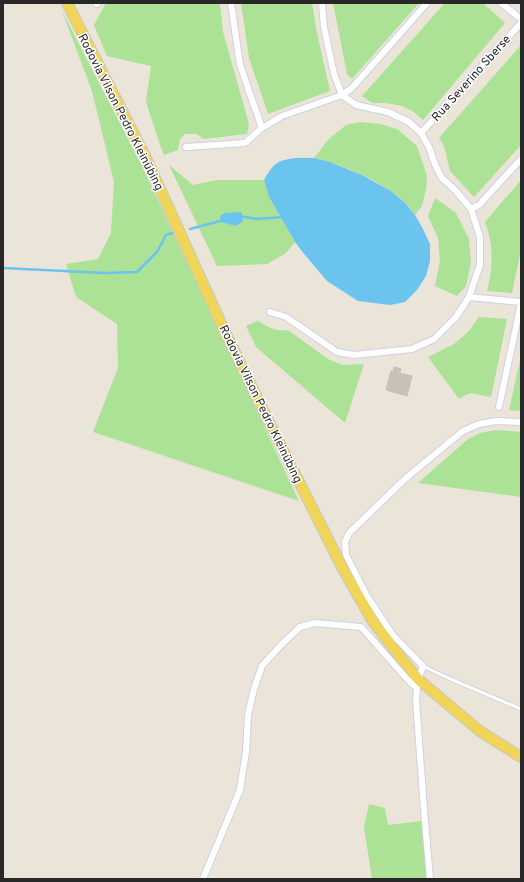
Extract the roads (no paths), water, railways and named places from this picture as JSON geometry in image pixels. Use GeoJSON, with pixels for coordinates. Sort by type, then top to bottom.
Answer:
{"type":"FeatureCollection","features":[{"type":"Feature","properties":{"kind":"main road","name":"Rodovia Vilson Pedro Kleinübing"},"geometry":{"type":"LineString","coordinates":[[66,3],[145,156],[226,332],[343,569],[372,620],[418,683],[481,732],[521,757]]}},
{"type":"Feature","properties":{"kind":"street"},"geometry":{"type":"LineString","coordinates":[[231,3],[240,65],[262,128]]}},
{"type":"Feature","properties":{"kind":"street"},"geometry":{"type":"LineString","coordinates":[[270,312],[286,317],[337,352],[354,355],[412,349],[434,339],[456,317],[469,297],[480,265],[480,237],[471,209],[456,191],[442,178],[436,167],[429,147],[421,133],[409,122],[388,112],[356,105],[342,95],[334,74],[324,27],[322,3]]}},
{"type":"Feature","properties":{"kind":"street"},"geometry":{"type":"LineString","coordinates":[[186,147],[245,143],[262,128],[282,116],[342,95],[352,88],[427,3]]}},
{"type":"Feature","properties":{"kind":"street"},"geometry":{"type":"LineString","coordinates":[[502,3],[521,19]]}},
{"type":"Feature","properties":{"kind":"street","name":"Rua Severino Sberse"},"geometry":{"type":"LineString","coordinates":[[421,133],[521,23]]}},
{"type":"Feature","properties":{"kind":"street"},"geometry":{"type":"LineString","coordinates":[[471,209],[479,205],[521,159]]}},
{"type":"Feature","properties":{"kind":"street"},"geometry":{"type":"LineString","coordinates":[[469,297],[521,302],[499,407]]}},
{"type":"Feature","properties":{"kind":"street"},"geometry":{"type":"LineString","coordinates":[[430,879],[416,700],[418,683],[423,666],[392,634],[368,596],[346,555],[345,542],[349,532],[406,478],[463,431],[479,424],[496,420],[521,422]]}},
{"type":"Feature","properties":{"kind":"street"},"geometry":{"type":"LineString","coordinates":[[204,879],[240,790],[246,752],[248,715],[254,689],[262,666],[300,627],[315,623],[361,628],[370,636],[407,679],[418,683]]}},
{"type":"Feature","properties":{"kind":"lane"},"geometry":{"type":"LineString","coordinates":[[423,666],[521,709]]}},
{"type":"Feature","properties":{"kind":"water"},"geometry":{"type":"Polygon","coordinates":[[[314,158],[330,162],[362,175],[391,191],[404,202],[415,215],[430,244],[430,261],[426,276],[417,290],[405,302],[390,305],[358,301],[327,281],[295,242],[269,197],[264,180],[276,164],[284,160],[314,158]]]}},
{"type":"Feature","properties":{"kind":"water"},"geometry":{"type":"Polygon","coordinates":[[[241,212],[243,221],[236,226],[221,222],[220,216],[225,213],[241,212]]]}},
{"type":"Feature","properties":{"kind":"waterway"},"geometry":{"type":"LineString","coordinates":[[240,216],[256,219],[283,217]]}},
{"type":"Feature","properties":{"kind":"waterway"},"geometry":{"type":"LineString","coordinates":[[190,229],[224,220]]}},
{"type":"Feature","properties":{"kind":"waterway"},"geometry":{"type":"LineString","coordinates":[[3,268],[105,273],[137,272],[157,252],[166,235],[176,232]]}}]}
